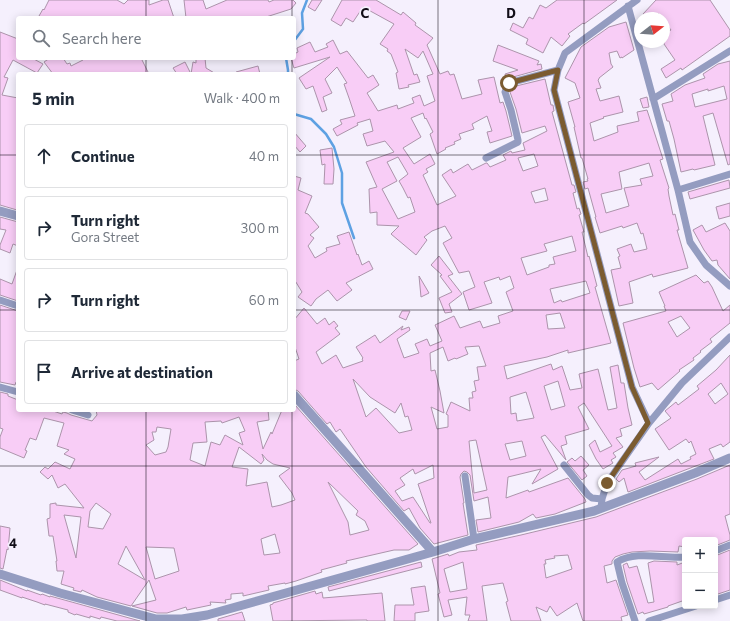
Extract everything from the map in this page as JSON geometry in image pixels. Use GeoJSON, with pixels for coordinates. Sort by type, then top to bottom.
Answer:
{"type":"FeatureCollection","features":[{"type":"Feature","properties":{"kind":"street"},"geometry":{"type":"LineString","coordinates":[[637,0],[565,53],[558,70],[554,90],[632,387],[648,423]]}},
{"type":"Feature","properties":{"kind":"street"},"geometry":{"type":"LineString","coordinates":[[628,6],[678,190],[690,242],[706,265],[730,286]]}},
{"type":"Feature","properties":{"kind":"street"},"geometry":{"type":"LineString","coordinates":[[653,98],[730,51]]}},
{"type":"Feature","properties":{"kind":"street"},"geometry":{"type":"LineString","coordinates":[[486,158],[518,142],[511,110],[505,92],[509,83],[558,70]]}},
{"type":"Feature","properties":{"kind":"street"},"geometry":{"type":"LineString","coordinates":[[678,190],[730,174]]}},
{"type":"Feature","properties":{"kind":"street"},"geometry":{"type":"LineString","coordinates":[[0,211],[16,215]]}},
{"type":"Feature","properties":{"kind":"street"},"geometry":{"type":"LineString","coordinates":[[0,300],[16,305]]}},
{"type":"Feature","properties":{"kind":"street"},"geometry":{"type":"LineString","coordinates":[[602,503],[607,483],[648,423],[682,384],[730,337]]}},
{"type":"Feature","properties":{"kind":"street"},"geometry":{"type":"LineString","coordinates":[[0,387],[16,391]]}},
{"type":"Feature","properties":{"kind":"street"},"geometry":{"type":"LineString","coordinates":[[296,397],[433,552]]}},
{"type":"Feature","properties":{"kind":"street"},"geometry":{"type":"LineString","coordinates":[[78,412],[88,415]]}},
{"type":"Feature","properties":{"kind":"street"},"geometry":{"type":"LineString","coordinates":[[0,574],[60,593],[156,619],[182,619],[206,615],[433,552],[474,539],[594,511],[602,503],[695,473],[730,458]]}},
{"type":"Feature","properties":{"kind":"street"},"geometry":{"type":"LineString","coordinates":[[564,465],[588,495],[602,503]]}},
{"type":"Feature","properties":{"kind":"street"},"geometry":{"type":"LineString","coordinates":[[465,476],[474,539]]}},
{"type":"Feature","properties":{"kind":"street"},"geometry":{"type":"LineString","coordinates":[[718,550],[730,545]]}},
{"type":"Feature","properties":{"kind":"street"},"geometry":{"type":"LineString","coordinates":[[635,621],[617,562],[630,557],[644,555],[682,557]]}},
{"type":"Feature","properties":{"kind":"street"},"geometry":{"type":"LineString","coordinates":[[718,599],[730,595]]}},
{"type":"Feature","properties":{"kind":"street"},"geometry":{"type":"LineString","coordinates":[[649,621],[687,609]]}},
{"type":"Feature","properties":{"kind":"building"},"geometry":{"type":"Polygon","coordinates":[[[49,0],[117,0],[124,4],[128,0],[149,0],[149,5],[163,0],[168,0],[173,16],[39,16],[43,9],[44,10],[49,0]]]}},
{"type":"Feature","properties":{"kind":"building"},"geometry":{"type":"Polygon","coordinates":[[[184,0],[203,0],[206,9],[227,0],[268,0],[269,2],[274,0],[293,0],[296,3],[291,9],[269,16],[186,16],[184,0]]]}},
{"type":"Feature","properties":{"kind":"building"},"geometry":{"type":"Polygon","coordinates":[[[312,0],[322,0],[315,11],[308,7],[312,0]]]}},
{"type":"Feature","properties":{"kind":"building"},"geometry":{"type":"Polygon","coordinates":[[[342,0],[376,0],[401,15],[403,12],[416,23],[415,25],[433,38],[427,45],[440,74],[448,71],[450,75],[454,74],[462,99],[482,94],[478,80],[494,77],[500,103],[503,102],[512,136],[490,143],[487,132],[492,131],[487,116],[472,124],[474,129],[459,134],[461,139],[454,142],[455,144],[445,148],[446,149],[437,154],[430,134],[433,132],[423,113],[411,118],[421,137],[403,148],[414,164],[430,154],[435,164],[426,169],[428,172],[423,175],[437,205],[456,196],[442,175],[451,169],[453,173],[468,164],[472,170],[486,163],[490,167],[506,160],[503,155],[511,151],[512,153],[525,150],[523,143],[547,131],[545,126],[522,133],[510,92],[512,87],[545,79],[551,105],[553,105],[554,111],[552,112],[572,185],[574,185],[576,192],[573,193],[577,209],[579,208],[581,214],[579,215],[584,232],[582,232],[597,286],[595,287],[611,343],[568,353],[568,350],[547,357],[504,366],[507,379],[551,364],[553,370],[562,366],[570,390],[582,388],[579,374],[598,369],[608,410],[617,408],[610,367],[618,365],[621,383],[624,383],[632,425],[620,429],[622,436],[616,438],[623,447],[613,453],[616,457],[611,460],[613,463],[603,469],[589,445],[595,440],[600,452],[612,446],[584,403],[578,407],[589,429],[565,436],[567,444],[561,446],[566,460],[545,435],[541,437],[558,469],[532,484],[541,469],[508,477],[506,498],[528,490],[529,492],[568,478],[586,502],[555,514],[536,518],[533,514],[519,522],[478,532],[476,520],[491,518],[488,497],[474,501],[470,475],[464,471],[460,477],[468,535],[434,544],[420,528],[409,508],[404,511],[366,467],[340,429],[336,432],[330,422],[327,424],[296,390],[296,360],[299,359],[296,350],[296,318],[304,308],[317,324],[325,318],[329,325],[334,321],[338,326],[335,328],[340,334],[316,352],[322,364],[336,355],[343,368],[363,361],[363,358],[356,347],[375,335],[380,343],[403,326],[401,330],[409,327],[410,330],[397,339],[404,358],[419,353],[415,344],[427,339],[430,346],[442,341],[435,325],[454,316],[460,328],[480,321],[483,328],[500,323],[498,316],[513,311],[506,292],[514,288],[510,276],[500,280],[499,277],[484,282],[492,303],[469,310],[463,292],[475,287],[469,271],[459,273],[443,243],[452,238],[445,226],[432,231],[424,237],[427,240],[416,255],[391,234],[399,226],[377,225],[377,212],[370,213],[369,189],[377,187],[366,162],[394,152],[385,141],[367,146],[363,134],[373,131],[370,119],[357,123],[358,125],[337,136],[333,129],[342,124],[340,120],[355,116],[344,84],[347,83],[337,67],[325,79],[332,93],[323,97],[327,110],[322,112],[313,86],[306,89],[299,78],[330,57],[294,68],[292,60],[296,60],[296,53],[298,52],[297,48],[310,42],[315,52],[328,47],[326,44],[333,40],[340,54],[347,51],[368,78],[373,75],[379,85],[367,93],[378,111],[397,105],[398,109],[414,103],[412,98],[420,95],[424,106],[435,101],[427,76],[433,74],[423,51],[418,58],[405,49],[414,75],[417,74],[420,82],[408,85],[409,87],[399,89],[396,73],[398,72],[391,54],[387,51],[388,49],[380,44],[394,24],[363,7],[353,22],[346,18],[341,26],[331,20],[342,0]],[[534,154],[518,158],[523,171],[538,166],[534,154]],[[398,157],[387,162],[397,181],[382,189],[398,219],[415,212],[410,197],[408,198],[399,181],[408,174],[398,157]],[[545,188],[531,192],[535,203],[548,200],[545,188]],[[572,236],[544,244],[547,251],[521,258],[527,275],[549,267],[549,265],[555,264],[553,257],[576,251],[572,236]],[[586,281],[550,289],[554,303],[590,293],[586,281]],[[560,313],[546,315],[548,329],[565,328],[560,313]],[[479,346],[465,347],[468,354],[448,361],[443,347],[430,353],[431,371],[435,370],[444,413],[431,407],[437,429],[448,427],[448,415],[446,414],[451,402],[470,411],[469,398],[473,398],[472,392],[476,391],[474,381],[479,380],[477,367],[486,366],[479,346]],[[353,379],[366,417],[376,408],[399,433],[412,430],[408,416],[405,417],[401,403],[395,413],[370,397],[353,379]],[[558,381],[544,386],[551,410],[565,406],[558,381]],[[526,392],[510,397],[511,414],[516,413],[517,421],[534,418],[526,392]],[[476,440],[469,441],[474,493],[487,490],[476,440]],[[522,441],[505,444],[510,460],[526,456],[522,441]],[[433,465],[415,474],[413,469],[400,478],[405,485],[395,491],[402,501],[413,497],[431,523],[418,484],[434,478],[433,465]]]}},
{"type":"Feature","properties":{"kind":"building"},"geometry":{"type":"Polygon","coordinates":[[[557,0],[617,0],[568,34],[570,36],[562,46],[551,37],[543,53],[526,44],[528,39],[510,30],[513,23],[523,28],[529,17],[533,19],[540,5],[546,8],[557,0]]]}},
{"type":"Feature","properties":{"kind":"building"},"geometry":{"type":"Polygon","coordinates":[[[656,0],[710,0],[730,30],[730,36],[682,70],[681,68],[666,78],[661,69],[675,60],[667,48],[670,48],[670,12],[645,12],[656,0]]]}},
{"type":"Feature","properties":{"kind":"building"},"geometry":{"type":"Polygon","coordinates":[[[626,22],[634,50],[622,58],[620,58],[617,51],[609,53],[613,67],[599,78],[598,80],[601,88],[596,89],[600,101],[619,96],[623,112],[603,117],[604,118],[590,123],[594,141],[618,132],[617,126],[639,121],[637,112],[647,110],[663,159],[660,160],[669,188],[673,215],[675,214],[679,230],[677,230],[688,268],[653,277],[652,274],[629,282],[633,303],[619,306],[611,270],[621,268],[618,257],[620,256],[617,249],[631,244],[634,252],[647,249],[643,233],[641,234],[637,223],[600,233],[588,188],[585,189],[583,182],[588,181],[588,179],[581,158],[568,102],[580,98],[575,83],[565,78],[581,47],[609,27],[626,22]],[[649,163],[619,172],[622,189],[601,194],[606,213],[629,206],[624,188],[642,185],[640,179],[653,176],[649,163]]]}},
{"type":"Feature","properties":{"kind":"building"},"geometry":{"type":"Polygon","coordinates":[[[0,32],[16,38],[16,60],[36,60],[43,64],[38,72],[35,72],[13,60],[4,77],[8,78],[2,95],[16,98],[16,210],[0,205],[0,32]]]}},
{"type":"Feature","properties":{"kind":"building"},"geometry":{"type":"Polygon","coordinates":[[[498,45],[539,61],[537,65],[541,64],[542,69],[506,79],[505,74],[518,70],[493,61],[498,45]]]}},
{"type":"Feature","properties":{"kind":"building"},"geometry":{"type":"Polygon","coordinates":[[[47,60],[64,60],[67,64],[70,63],[71,66],[83,60],[142,60],[148,72],[52,72],[44,62],[47,60]]]}},
{"type":"Feature","properties":{"kind":"building"},"geometry":{"type":"Polygon","coordinates":[[[196,60],[205,60],[206,68],[213,72],[191,72],[193,62],[196,63],[196,60]]]}},
{"type":"Feature","properties":{"kind":"building"},"geometry":{"type":"Polygon","coordinates":[[[730,61],[730,164],[728,165],[713,113],[703,116],[715,165],[681,172],[669,121],[667,121],[662,104],[673,101],[671,94],[685,85],[705,78],[703,74],[718,64],[730,61]],[[724,86],[692,94],[695,107],[727,99],[724,86]]]}},
{"type":"Feature","properties":{"kind":"building"},"geometry":{"type":"Polygon","coordinates":[[[185,62],[190,72],[176,72],[173,68],[185,62]]]}},
{"type":"Feature","properties":{"kind":"building"},"geometry":{"type":"Polygon","coordinates":[[[258,66],[260,72],[236,72],[258,66]]]}},
{"type":"Feature","properties":{"kind":"building"},"geometry":{"type":"Polygon","coordinates":[[[647,97],[649,107],[643,108],[640,99],[647,97]]]}},
{"type":"Feature","properties":{"kind":"building"},"geometry":{"type":"Polygon","coordinates":[[[296,134],[306,146],[300,152],[296,147],[296,134]]]}},
{"type":"Feature","properties":{"kind":"building"},"geometry":{"type":"Polygon","coordinates":[[[332,148],[334,169],[333,184],[324,184],[325,164],[322,165],[320,150],[332,148]]]}},
{"type":"Feature","properties":{"kind":"building"},"geometry":{"type":"Polygon","coordinates":[[[296,177],[301,178],[298,190],[312,196],[305,213],[308,214],[319,227],[310,235],[314,238],[308,246],[315,258],[327,251],[326,248],[340,244],[337,236],[349,232],[362,265],[369,261],[373,269],[346,283],[352,290],[337,301],[328,290],[316,299],[311,306],[298,297],[302,292],[296,282],[296,177]]]}},
{"type":"Feature","properties":{"kind":"building"},"geometry":{"type":"Polygon","coordinates":[[[729,180],[730,188],[690,199],[688,192],[729,180]]]}},
{"type":"Feature","properties":{"kind":"building"},"geometry":{"type":"Polygon","coordinates":[[[730,203],[730,216],[719,219],[716,207],[730,203]]]}},
{"type":"Feature","properties":{"kind":"building"},"geometry":{"type":"Polygon","coordinates":[[[0,217],[16,221],[16,245],[13,244],[10,253],[0,249],[0,245],[6,230],[0,229],[0,217]]]}},
{"type":"Feature","properties":{"kind":"building"},"geometry":{"type":"Polygon","coordinates":[[[725,223],[730,231],[730,279],[718,265],[717,260],[712,261],[693,230],[702,225],[706,232],[725,223]]]}},
{"type":"Feature","properties":{"kind":"building"},"geometry":{"type":"Polygon","coordinates":[[[439,256],[453,274],[448,276],[462,294],[449,304],[452,312],[445,313],[439,298],[452,292],[440,276],[442,275],[431,265],[439,256]]]}},
{"type":"Feature","properties":{"kind":"building"},"geometry":{"type":"Polygon","coordinates":[[[16,273],[16,300],[0,295],[0,279],[12,284],[16,273]]]}},
{"type":"Feature","properties":{"kind":"building"},"geometry":{"type":"Polygon","coordinates":[[[696,275],[704,283],[708,281],[723,311],[730,305],[730,323],[710,339],[712,342],[693,358],[694,360],[679,370],[680,371],[658,390],[652,383],[640,387],[623,323],[666,311],[659,292],[696,275]],[[681,316],[668,322],[677,337],[690,328],[681,316]]]}},
{"type":"Feature","properties":{"kind":"building"},"geometry":{"type":"Polygon","coordinates":[[[419,276],[429,293],[421,297],[419,276]]]}},
{"type":"Feature","properties":{"kind":"building"},"geometry":{"type":"Polygon","coordinates":[[[0,305],[16,310],[16,382],[15,385],[0,382],[0,305]]]}},
{"type":"Feature","properties":{"kind":"building"},"geometry":{"type":"Polygon","coordinates":[[[402,311],[410,311],[406,320],[399,317],[402,311]]]}},
{"type":"Feature","properties":{"kind":"building"},"geometry":{"type":"Polygon","coordinates":[[[730,355],[730,442],[723,447],[721,444],[709,449],[714,459],[628,492],[624,478],[619,482],[616,479],[622,470],[636,466],[635,463],[659,457],[639,472],[645,480],[678,459],[681,464],[691,459],[690,457],[696,454],[691,441],[689,443],[686,439],[669,450],[655,429],[671,418],[665,411],[676,402],[678,405],[699,389],[697,386],[716,370],[730,355]],[[721,383],[708,394],[715,404],[728,394],[721,383]]]}},
{"type":"Feature","properties":{"kind":"building"},"geometry":{"type":"Polygon","coordinates":[[[0,392],[8,394],[8,396],[16,399],[16,412],[56,412],[62,414],[63,412],[92,421],[97,415],[96,412],[268,412],[269,420],[257,422],[263,449],[271,432],[272,434],[281,412],[296,412],[296,406],[418,544],[409,550],[394,550],[346,561],[347,563],[321,570],[322,572],[296,581],[268,586],[269,590],[243,596],[243,593],[231,594],[231,599],[225,600],[226,603],[210,602],[211,605],[187,610],[186,607],[167,613],[157,613],[132,606],[156,600],[149,580],[131,606],[97,597],[82,590],[81,592],[73,590],[74,588],[61,584],[64,571],[57,571],[53,536],[49,536],[47,519],[50,518],[50,504],[56,503],[56,505],[84,508],[65,484],[58,488],[52,475],[48,479],[40,472],[45,467],[48,469],[55,462],[70,469],[75,459],[64,454],[69,450],[57,446],[64,423],[44,418],[36,440],[30,438],[25,450],[27,451],[24,458],[0,448],[0,437],[3,429],[0,428],[0,392]],[[239,417],[222,423],[221,421],[205,422],[207,442],[193,443],[190,460],[205,466],[211,442],[220,445],[225,435],[243,445],[239,433],[245,431],[239,417]],[[157,427],[156,432],[152,432],[154,440],[146,445],[155,455],[166,452],[171,429],[157,427]],[[239,447],[232,467],[248,469],[246,486],[267,482],[272,507],[295,500],[292,493],[279,476],[290,468],[273,464],[262,454],[264,460],[261,464],[239,447]],[[328,482],[348,522],[350,535],[369,530],[365,521],[356,515],[358,511],[328,482]],[[96,503],[90,511],[88,527],[103,529],[111,514],[96,503]],[[64,515],[76,558],[81,517],[64,515]],[[275,534],[261,539],[264,555],[280,553],[275,534]],[[126,546],[118,564],[145,580],[126,546]],[[146,547],[155,579],[179,571],[174,548],[146,547]]]}},
{"type":"Feature","properties":{"kind":"building"},"geometry":{"type":"Polygon","coordinates":[[[581,456],[589,465],[583,470],[587,476],[582,480],[567,462],[572,458],[575,461],[581,456]]]}},
{"type":"Feature","properties":{"kind":"building"},"geometry":{"type":"Polygon","coordinates":[[[730,465],[730,514],[725,516],[730,540],[718,545],[718,537],[682,537],[682,546],[679,546],[678,552],[632,552],[615,557],[612,564],[604,566],[607,583],[616,580],[628,615],[621,617],[622,621],[583,621],[577,603],[557,616],[550,606],[547,612],[536,607],[541,621],[511,621],[503,583],[482,586],[487,621],[468,621],[470,615],[465,615],[467,597],[448,600],[452,615],[444,617],[438,594],[440,593],[432,559],[448,554],[449,556],[459,552],[477,550],[476,545],[596,517],[730,465]],[[568,555],[554,556],[555,558],[545,560],[546,564],[544,564],[546,578],[572,569],[568,555]],[[463,562],[444,569],[450,592],[467,589],[463,562]]]}},
{"type":"Feature","properties":{"kind":"building"},"geometry":{"type":"Polygon","coordinates":[[[0,526],[10,528],[8,550],[7,549],[3,569],[0,568],[0,526]]]}},
{"type":"Feature","properties":{"kind":"building"},"geometry":{"type":"Polygon","coordinates":[[[730,550],[730,590],[718,594],[718,573],[718,555],[730,550]]]}},
{"type":"Feature","properties":{"kind":"building"},"geometry":{"type":"Polygon","coordinates":[[[654,561],[677,562],[677,565],[682,563],[682,601],[668,607],[644,614],[643,612],[638,614],[623,565],[627,563],[629,568],[637,566],[648,603],[654,602],[648,563],[654,561]]]}},
{"type":"Feature","properties":{"kind":"building"},"geometry":{"type":"Polygon","coordinates":[[[421,562],[422,567],[329,591],[328,587],[421,562]]]}},
{"type":"Feature","properties":{"kind":"building"},"geometry":{"type":"Polygon","coordinates":[[[0,580],[27,591],[140,621],[117,621],[101,617],[100,619],[90,616],[90,618],[75,615],[68,612],[68,610],[45,605],[0,590],[0,580]]]}},
{"type":"Feature","properties":{"kind":"building"},"geometry":{"type":"Polygon","coordinates":[[[425,586],[429,611],[415,613],[415,621],[394,621],[395,605],[414,605],[411,588],[425,586]]]}},
{"type":"Feature","properties":{"kind":"building"},"geometry":{"type":"Polygon","coordinates":[[[315,591],[316,594],[322,592],[323,598],[382,593],[385,621],[273,621],[270,605],[315,591]]]}},
{"type":"Feature","properties":{"kind":"building"},"geometry":{"type":"Polygon","coordinates":[[[242,612],[245,621],[218,621],[218,619],[242,612]]]}},
{"type":"Feature","properties":{"kind":"waterway"},"geometry":{"type":"LineString","coordinates":[[296,38],[303,29],[302,13],[307,0]]}},
{"type":"Feature","properties":{"kind":"waterway"},"geometry":{"type":"LineString","coordinates":[[286,60],[288,72]]}},
{"type":"Feature","properties":{"kind":"waterway"},"geometry":{"type":"LineString","coordinates":[[296,115],[311,119],[326,134],[334,147],[342,173],[342,203],[354,238]]}},
{"type":"Feature","properties":{"kind":"route"},"geometry":{"type":"LineString","coordinates":[[509,83],[558,70],[554,90],[632,387],[648,423],[607,483]]}}]}
